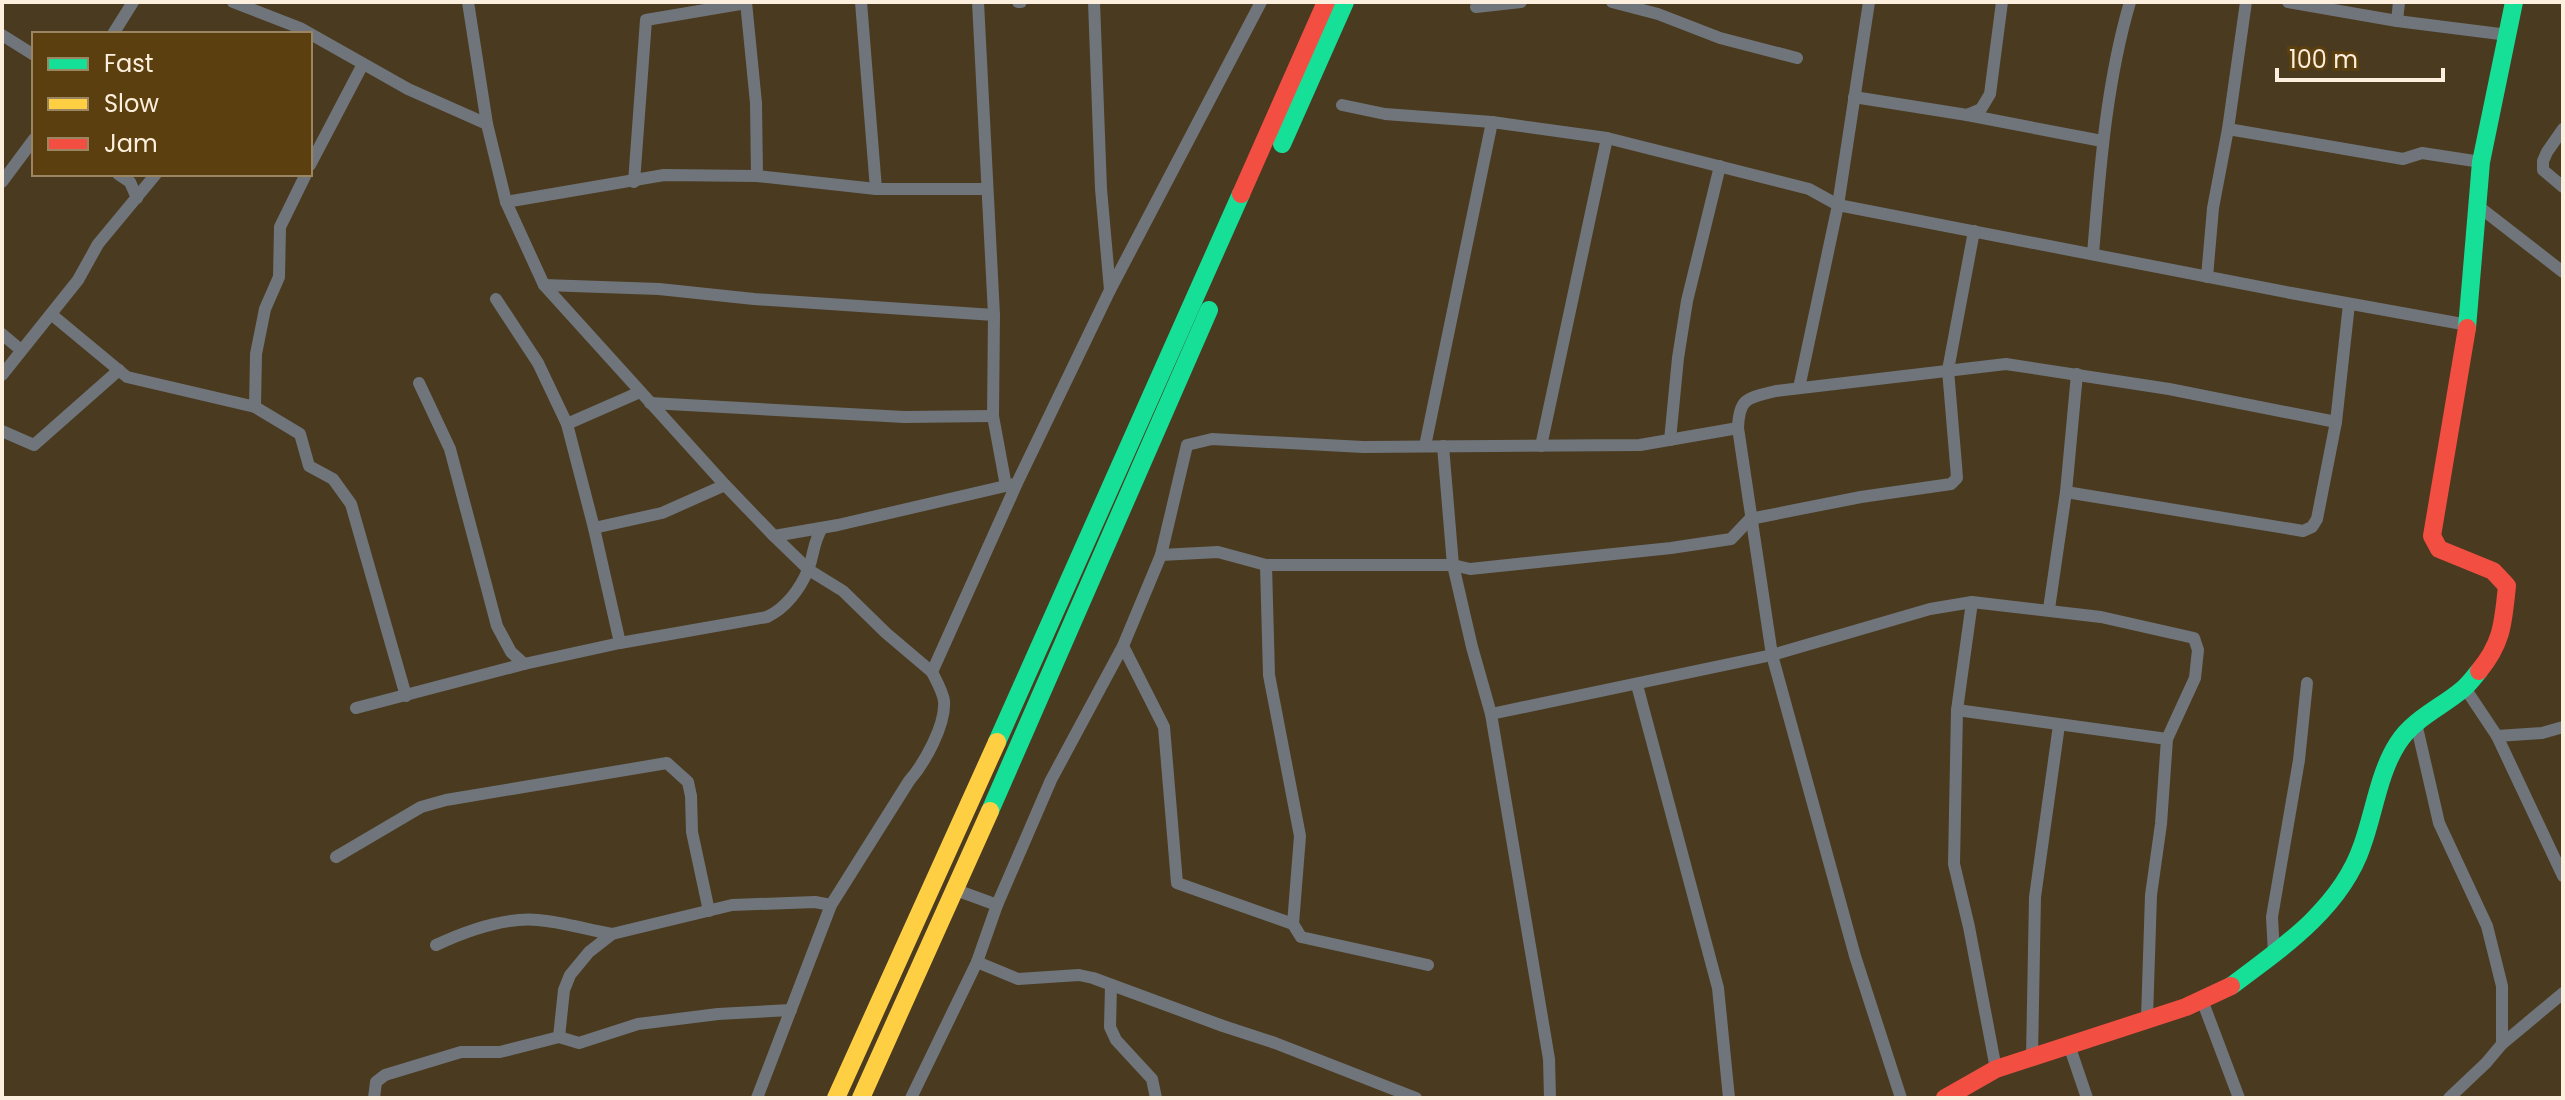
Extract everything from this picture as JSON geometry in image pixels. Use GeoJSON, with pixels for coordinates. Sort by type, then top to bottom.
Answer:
{"type":"FeatureCollection","features":[{"type":"Feature","properties":{"kind":"main road"},"geometry":{"type":"LineString","coordinates":[[836,1098],[1326,2]]}},
{"type":"Feature","properties":{"kind":"main road"},"geometry":{"type":"LineString","coordinates":[[861,1098],[956,890],[1345,2]]}},
{"type":"Feature","properties":{"kind":"main road"},"geometry":{"type":"LineString","coordinates":[[1945,1098],[1996,1069],[2225,990],[2274,954],[2315,918],[2341,888],[2361,850],[2391,754],[2400,739],[2416,723],[2465,688],[2478,674],[2502,634],[2507,586],[2493,571],[2439,549],[2432,536],[2468,325],[2481,162],[2514,2]]}},
{"type":"Feature","properties":{"kind":"street"},"geometry":{"type":"LineString","coordinates":[[114,32],[133,2]]}},
{"type":"Feature","properties":{"kind":"street"},"geometry":{"type":"LineString","coordinates":[[233,2],[307,32]]}},
{"type":"Feature","properties":{"kind":"street"},"geometry":{"type":"LineString","coordinates":[[468,2],[487,124],[506,202],[544,285],[774,536],[809,570],[843,591],[932,672],[944,701],[942,717],[924,764],[909,781],[831,905],[757,1098]]}},
{"type":"Feature","properties":{"kind":"street"},"geometry":{"type":"LineString","coordinates":[[634,182],[646,20],[746,2],[756,103],[757,176]]}},
{"type":"Feature","properties":{"kind":"street"},"geometry":{"type":"LineString","coordinates":[[861,2],[876,189]]}},
{"type":"Feature","properties":{"kind":"street"},"geometry":{"type":"LineString","coordinates":[[978,2],[994,315],[993,416],[1012,484]]}},
{"type":"Feature","properties":{"kind":"street"},"geometry":{"type":"LineString","coordinates":[[1094,2],[1101,189],[1110,290]]}},
{"type":"Feature","properties":{"kind":"street"},"geometry":{"type":"LineString","coordinates":[[932,672],[1012,484],[1261,2]]}},
{"type":"Feature","properties":{"kind":"street"},"geometry":{"type":"LineString","coordinates":[[1476,7],[1521,2]]}},
{"type":"Feature","properties":{"kind":"street"},"geometry":{"type":"LineString","coordinates":[[1612,2],[1658,8],[1720,38],[1797,58]]}},
{"type":"Feature","properties":{"kind":"street"},"geometry":{"type":"LineString","coordinates":[[1799,388],[1838,205],[1869,2]]}},
{"type":"Feature","properties":{"kind":"street"},"geometry":{"type":"LineString","coordinates":[[1967,115],[1981,109],[1990,94],[2002,2]]}},
{"type":"Feature","properties":{"kind":"street"},"geometry":{"type":"LineString","coordinates":[[2093,254],[2102,141],[2120,38],[2130,2]]}},
{"type":"Feature","properties":{"kind":"street"},"geometry":{"type":"LineString","coordinates":[[2207,277],[2213,208],[2246,2]]}},
{"type":"Feature","properties":{"kind":"street"},"geometry":{"type":"LineString","coordinates":[[2288,2],[2397,21],[2508,35]]}},
{"type":"Feature","properties":{"kind":"street"},"geometry":{"type":"LineString","coordinates":[[2397,21],[2399,2]]}},
{"type":"Feature","properties":{"kind":"street"},"geometry":{"type":"LineString","coordinates":[[2,35],[32,54]]}},
{"type":"Feature","properties":{"kind":"street"},"geometry":{"type":"LineString","coordinates":[[312,35],[408,89],[487,124]]}},
{"type":"Feature","properties":{"kind":"street"},"geometry":{"type":"LineString","coordinates":[[312,161],[363,64]]}},
{"type":"Feature","properties":{"kind":"street"},"geometry":{"type":"LineString","coordinates":[[1854,97],[2102,141]]}},
{"type":"Feature","properties":{"kind":"street"},"geometry":{"type":"LineString","coordinates":[[1342,105],[1385,114],[1492,122],[1607,138],[1809,189],[1838,205],[2468,325]]}},
{"type":"Feature","properties":{"kind":"street"},"geometry":{"type":"LineString","coordinates":[[1425,446],[1492,122]]}},
{"type":"Feature","properties":{"kind":"street"},"geometry":{"type":"LineString","coordinates":[[2228,129],[2403,159],[2422,153],[2481,162]]}},
{"type":"Feature","properties":{"kind":"street"},"geometry":{"type":"LineString","coordinates":[[2563,129],[2543,161],[2543,170],[2563,187]]}},
{"type":"Feature","properties":{"kind":"street"},"geometry":{"type":"LineString","coordinates":[[1541,446],[1607,138]]}},
{"type":"Feature","properties":{"kind":"street"},"geometry":{"type":"LineString","coordinates":[[3,179],[32,142]]}},
{"type":"Feature","properties":{"kind":"street"},"geometry":{"type":"LineString","coordinates":[[1670,440],[1687,301],[1720,166]]}},
{"type":"Feature","properties":{"kind":"street"},"geometry":{"type":"LineString","coordinates":[[506,202],[664,175],[757,176],[876,189],[987,189]]}},
{"type":"Feature","properties":{"kind":"street"},"geometry":{"type":"LineString","coordinates":[[121,176],[130,182],[137,198]]}},
{"type":"Feature","properties":{"kind":"street"},"geometry":{"type":"LineString","coordinates":[[2,375],[78,280],[98,244],[154,176]]}},
{"type":"Feature","properties":{"kind":"street"},"geometry":{"type":"LineString","coordinates":[[255,407],[256,354],[265,309],[279,277],[280,227],[305,176]]}},
{"type":"Feature","properties":{"kind":"street"},"geometry":{"type":"LineString","coordinates":[[2478,206],[2563,272]]}},
{"type":"Feature","properties":{"kind":"street"},"geometry":{"type":"LineString","coordinates":[[1161,555],[1218,552],[1266,565],[1453,565],[1470,569],[1731,539],[1750,519],[1861,497],[1951,484],[1957,478],[1948,370],[1974,231]]}},
{"type":"Feature","properties":{"kind":"street"},"geometry":{"type":"LineString","coordinates":[[544,285],[659,289],[754,299],[994,315]]}},
{"type":"Feature","properties":{"kind":"street"},"geometry":{"type":"LineString","coordinates":[[496,299],[538,363],[567,424],[620,643]]}},
{"type":"Feature","properties":{"kind":"street"},"geometry":{"type":"LineString","coordinates":[[2066,492],[2303,531],[2312,527],[2317,519],[2336,422],[2349,304]]}},
{"type":"Feature","properties":{"kind":"street"},"geometry":{"type":"LineString","coordinates":[[51,314],[127,377],[255,407],[300,434],[309,466],[333,479],[351,504],[406,696]]}},
{"type":"Feature","properties":{"kind":"street"},"geometry":{"type":"LineString","coordinates":[[2,334],[21,350]]}},
{"type":"Feature","properties":{"kind":"street"},"geometry":{"type":"LineString","coordinates":[[1901,1098],[1855,956],[1772,655],[1750,519],[1738,428],[1739,409],[1748,398],[1799,388],[2006,364],[2169,389],[2336,422]]}},
{"type":"Feature","properties":{"kind":"street"},"geometry":{"type":"LineString","coordinates":[[2,431],[34,445],[119,370]]}},
{"type":"Feature","properties":{"kind":"street"},"geometry":{"type":"LineString","coordinates":[[2049,609],[2066,492],[2077,374]]}},
{"type":"Feature","properties":{"kind":"street"},"geometry":{"type":"LineString","coordinates":[[419,383],[450,449],[497,626],[511,652],[524,664]]}},
{"type":"Feature","properties":{"kind":"street"},"geometry":{"type":"LineString","coordinates":[[567,424],[640,392]]}},
{"type":"Feature","properties":{"kind":"street"},"geometry":{"type":"LineString","coordinates":[[650,403],[904,417],[993,416]]}},
{"type":"Feature","properties":{"kind":"street"},"geometry":{"type":"LineString","coordinates":[[911,1098],[977,962],[997,905],[1051,780],[1123,646],[1161,555],[1187,445],[1212,439],[1363,447],[1640,445],[1738,428]]}},
{"type":"Feature","properties":{"kind":"street"},"geometry":{"type":"LineString","coordinates":[[1443,446],[1453,565],[1491,714],[1549,1059],[1550,1098]]}},
{"type":"Feature","properties":{"kind":"street"},"geometry":{"type":"LineString","coordinates":[[774,536],[822,528],[1012,484]]}},
{"type":"Feature","properties":{"kind":"street"},"geometry":{"type":"LineString","coordinates":[[594,528],[662,513],[725,485]]}},
{"type":"Feature","properties":{"kind":"street"},"geometry":{"type":"LineString","coordinates":[[356,708],[524,664],[767,617],[789,601],[809,570],[815,539],[822,528]]}},
{"type":"Feature","properties":{"kind":"street"},"geometry":{"type":"LineString","coordinates":[[1266,565],[1269,675],[1300,836],[1293,924],[1301,937],[1428,965]]}},
{"type":"Feature","properties":{"kind":"street"},"geometry":{"type":"LineString","coordinates":[[1491,714],[1772,655],[1930,609],[1972,602],[2101,617],[2194,638],[2198,650],[2195,678],[2167,739],[2161,824],[2151,895],[2147,1018]]}},
{"type":"Feature","properties":{"kind":"street"},"geometry":{"type":"LineString","coordinates":[[1972,602],[1957,710],[1954,864],[1996,1069]]}},
{"type":"Feature","properties":{"kind":"street"},"geometry":{"type":"LineString","coordinates":[[1123,646],[1164,727],[1177,883],[1293,924]]}},
{"type":"Feature","properties":{"kind":"street"},"geometry":{"type":"LineString","coordinates":[[2274,954],[2272,917],[2299,760],[2307,683]]}},
{"type":"Feature","properties":{"kind":"street"},"geometry":{"type":"LineString","coordinates":[[1637,685],[1718,988],[1729,1098]]}},
{"type":"Feature","properties":{"kind":"street"},"geometry":{"type":"LineString","coordinates":[[2465,688],[2497,736],[2563,876]]}},
{"type":"Feature","properties":{"kind":"street"},"geometry":{"type":"LineString","coordinates":[[1957,710],[2167,739]]}},
{"type":"Feature","properties":{"kind":"street"},"geometry":{"type":"LineString","coordinates":[[2416,723],[2439,823],[2487,926],[2502,986],[2502,1044]]}},
{"type":"Feature","properties":{"kind":"street"},"geometry":{"type":"LineString","coordinates":[[2032,1057],[2035,897],[2059,725]]}},
{"type":"Feature","properties":{"kind":"street"},"geometry":{"type":"LineString","coordinates":[[2497,736],[2542,733],[2563,727]]}},
{"type":"Feature","properties":{"kind":"street"},"geometry":{"type":"LineString","coordinates":[[336,857],[421,807],[446,800],[667,763],[688,782],[692,832],[709,911]]}},
{"type":"Feature","properties":{"kind":"street"},"geometry":{"type":"LineString","coordinates":[[956,890],[997,905]]}},
{"type":"Feature","properties":{"kind":"street"},"geometry":{"type":"LineString","coordinates":[[436,945],[456,936],[512,921],[537,920],[612,934],[732,905],[815,902],[831,905]]}},
{"type":"Feature","properties":{"kind":"street"},"geometry":{"type":"LineString","coordinates":[[559,1037],[564,990],[570,975],[589,952],[612,934]]}},
{"type":"Feature","properties":{"kind":"street"},"geometry":{"type":"LineString","coordinates":[[977,962],[1018,979],[1079,975],[1275,1043],[1416,1098]]}},
{"type":"Feature","properties":{"kind":"street"},"geometry":{"type":"LineString","coordinates":[[1111,986],[1110,1027],[1116,1040],[1152,1079],[1156,1098]]}},
{"type":"Feature","properties":{"kind":"street"},"geometry":{"type":"LineString","coordinates":[[2449,1098],[2502,1044],[2563,993]]}},
{"type":"Feature","properties":{"kind":"street"},"geometry":{"type":"LineString","coordinates":[[2202,1000],[2239,1098]]}},
{"type":"Feature","properties":{"kind":"street"},"geometry":{"type":"LineString","coordinates":[[374,1098],[376,1082],[385,1075],[461,1052],[500,1052],[559,1037],[579,1043],[638,1024],[718,1014],[791,1010]]}},
{"type":"Feature","properties":{"kind":"street"},"geometry":{"type":"LineString","coordinates":[[2069,1045],[2087,1098]]}},
{"type":"Feature","properties":{"kind":"traffic: fast"},"geometry":{"type":"LineString","coordinates":[[1282,144],[1345,2]]}},
{"type":"Feature","properties":{"kind":"traffic: fast"},"geometry":{"type":"LineString","coordinates":[[2467,328],[2481,162],[2514,2]]}},
{"type":"Feature","properties":{"kind":"traffic: fast"},"geometry":{"type":"LineString","coordinates":[[997,742],[1241,194]]}},
{"type":"Feature","properties":{"kind":"traffic: fast"},"geometry":{"type":"LineString","coordinates":[[990,811],[1209,310]]}},
{"type":"Feature","properties":{"kind":"traffic: fast"},"geometry":{"type":"LineString","coordinates":[[2231,986],[2289,942],[2340,889],[2362,846],[2381,780],[2398,743],[2420,720],[2463,689],[2479,671]]}},
{"type":"Feature","properties":{"kind":"traffic: slow"},"geometry":{"type":"LineString","coordinates":[[836,1098],[997,742]]}},
{"type":"Feature","properties":{"kind":"traffic: slow"},"geometry":{"type":"LineString","coordinates":[[861,1098],[990,811]]}},
{"type":"Feature","properties":{"kind":"traffic: jam"},"geometry":{"type":"LineString","coordinates":[[1241,194],[1326,2]]}},
{"type":"Feature","properties":{"kind":"traffic: jam"},"geometry":{"type":"LineString","coordinates":[[2467,328],[2432,536],[2439,549],[2493,571],[2507,586],[2497,641],[2479,671]]}},
{"type":"Feature","properties":{"kind":"traffic: jam"},"geometry":{"type":"LineString","coordinates":[[1945,1098],[1996,1069],[2186,1007],[2231,986]]}}]}
